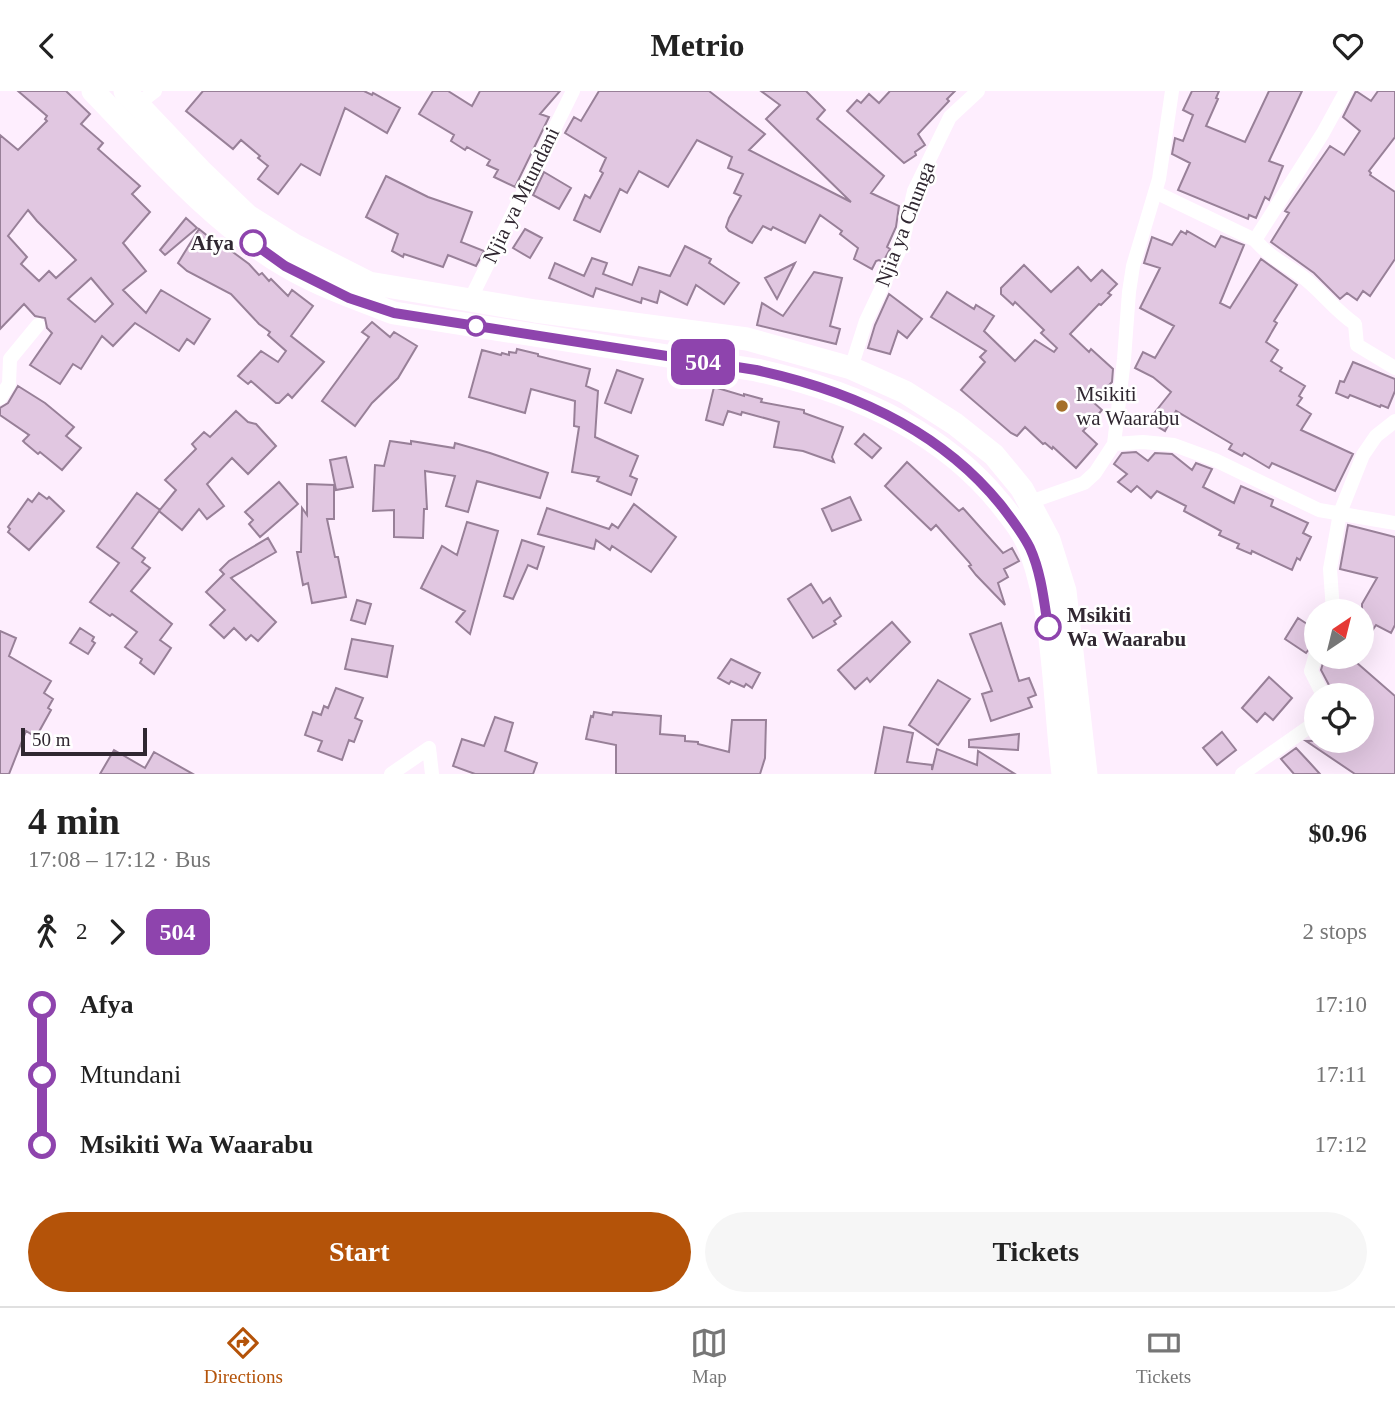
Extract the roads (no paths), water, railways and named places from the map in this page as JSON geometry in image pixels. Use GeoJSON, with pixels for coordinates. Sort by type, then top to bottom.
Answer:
{"type":"FeatureCollection","features":[{"type":"Feature","properties":{"kind":"main road"},"geometry":{"type":"LineString","coordinates":[[93,91],[187,186],[237,231],[285,266],[349,298],[394,313],[756,370],[800,380],[888,415],[929,437],[981,481],[1014,522],[1031,550],[1044,603],[1063,774]]}},
{"type":"Feature","properties":{"kind":"main road"},"geometry":{"type":"LineString","coordinates":[[139,95],[200,170],[248,216],[293,245],[369,283],[534,311],[747,339],[811,355],[851,369],[905,393],[955,424],[994,456],[1030,502],[1049,540],[1065,591],[1086,774]]}},
{"type":"Feature","properties":{"kind":"street","name":"Njia ya Mtundani"},"geometry":{"type":"LineString","coordinates":[[470,300],[573,91]]}},
{"type":"Feature","properties":{"kind":"street","name":"Njia ya Chunga"},"geometry":{"type":"LineString","coordinates":[[851,369],[866,321],[902,245],[914,191],[950,117],[978,91]]}},
{"type":"Feature","properties":{"kind":"street"},"geometry":{"type":"LineString","coordinates":[[1030,502],[1084,482],[1095,473],[1114,444],[1133,266],[1159,179],[1172,91]]}},
{"type":"Feature","properties":{"kind":"street"},"geometry":{"type":"LineString","coordinates":[[1255,240],[1323,134],[1346,91]]}},
{"type":"Feature","properties":{"kind":"street"},"geometry":{"type":"LineString","coordinates":[[1155,192],[1255,240],[1270,257],[1302,276],[1339,314],[1355,324],[1357,345],[1395,368]]}},
{"type":"Feature","properties":{"kind":"street"},"geometry":{"type":"LineString","coordinates":[[0,398],[9,384],[10,359],[38,325]]}},
{"type":"Feature","properties":{"kind":"street"},"geometry":{"type":"LineString","coordinates":[[1332,599],[1330,569],[1340,513],[1363,454],[1376,436],[1395,421]]}},
{"type":"Feature","properties":{"kind":"street"},"geometry":{"type":"LineString","coordinates":[[1114,444],[1143,442],[1174,445],[1215,460],[1319,510],[1395,523]]}},
{"type":"Feature","properties":{"kind":"street"},"geometry":{"type":"LineString","coordinates":[[1242,774],[1304,730]]}},
{"type":"Feature","properties":{"kind":"street"},"geometry":{"type":"LineString","coordinates":[[391,774],[429,748],[432,774]]}},
{"type":"Feature","properties":{"kind":"place","name":"Afya"},"geometry":{"type":"Point","coordinates":[253,243]}},
{"type":"Feature","properties":{"kind":"place","name":"Msikiti wa Waarabu"},"geometry":{"type":"Point","coordinates":[1062,406]}},
{"type":"Feature","properties":{"kind":"place","name":"Msikiti Wa Waarabu"},"geometry":{"type":"Point","coordinates":[1048,627]}}]}
